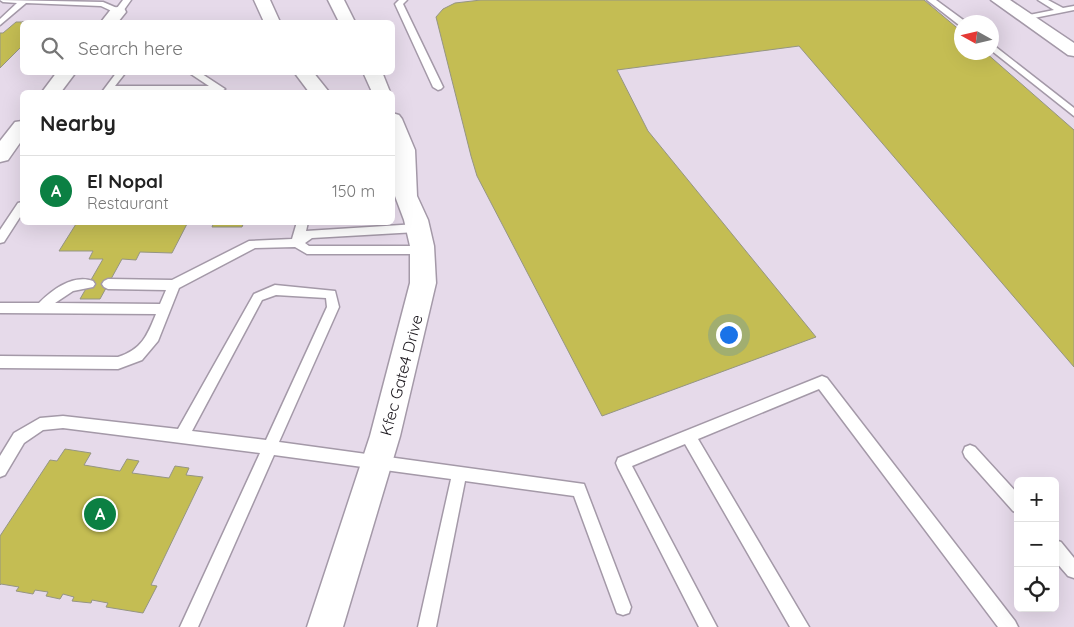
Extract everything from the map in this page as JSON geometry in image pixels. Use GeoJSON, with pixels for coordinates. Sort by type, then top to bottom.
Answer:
{"type":"FeatureCollection","features":[{"type":"Feature","properties":{"kind":"street"},"geometry":{"type":"LineString","coordinates":[[262,0],[271,20]]}},
{"type":"Feature","properties":{"kind":"street"},"geometry":{"type":"LineString","coordinates":[[336,0],[346,20]]}},
{"type":"Feature","properties":{"kind":"street"},"geometry":{"type":"LineString","coordinates":[[999,0],[1074,52]]}},
{"type":"Feature","properties":{"kind":"street"},"geometry":{"type":"LineString","coordinates":[[53,90],[65,75]]}},
{"type":"Feature","properties":{"kind":"street"},"geometry":{"type":"LineString","coordinates":[[305,75],[317,90]]}},
{"type":"Feature","properties":{"kind":"street"},"geometry":{"type":"LineString","coordinates":[[373,75],[380,90]]}},
{"type":"Feature","properties":{"kind":"street","name":"Kfec Gate4 Drive"},"geometry":{"type":"LineString","coordinates":[[325,627],[377,462],[417,313],[423,283],[420,239],[416,220],[399,188],[404,150],[395,127]]}},
{"type":"Feature","properties":{"kind":"street"},"geometry":{"type":"LineString","coordinates":[[0,155],[20,133]]}},
{"type":"Feature","properties":{"kind":"lane"},"geometry":{"type":"LineString","coordinates":[[3,0],[103,4],[118,11]]}},
{"type":"Feature","properties":{"kind":"lane"},"geometry":{"type":"LineString","coordinates":[[403,0],[399,4],[438,87]]}},
{"type":"Feature","properties":{"kind":"lane"},"geometry":{"type":"LineString","coordinates":[[931,0],[954,17]]}},
{"type":"Feature","properties":{"kind":"lane"},"geometry":{"type":"LineString","coordinates":[[1042,0],[1062,11]]}},
{"type":"Feature","properties":{"kind":"lane"},"geometry":{"type":"LineString","coordinates":[[0,23],[24,1]]}},
{"type":"Feature","properties":{"kind":"lane"},"geometry":{"type":"LineString","coordinates":[[1027,18],[1074,8]]}},
{"type":"Feature","properties":{"kind":"lane"},"geometry":{"type":"LineString","coordinates":[[999,53],[1074,113]]}},
{"type":"Feature","properties":{"kind":"lane"},"geometry":{"type":"LineString","coordinates":[[108,90],[120,75]]}},
{"type":"Feature","properties":{"kind":"lane"},"geometry":{"type":"LineString","coordinates":[[197,75],[220,90]]}},
{"type":"Feature","properties":{"kind":"lane"},"geometry":{"type":"LineString","coordinates":[[0,240],[20,209]]}},
{"type":"Feature","properties":{"kind":"lane"},"geometry":{"type":"LineString","coordinates":[[297,243],[302,225]]}},
{"type":"Feature","properties":{"kind":"lane"},"geometry":{"type":"LineString","coordinates":[[108,284],[174,285],[253,244],[297,243],[310,234],[420,239]]}},
{"type":"Feature","properties":{"kind":"lane"},"geometry":{"type":"LineString","coordinates":[[297,243],[307,250],[420,239]]}},
{"type":"Feature","properties":{"kind":"lane"},"geometry":{"type":"LineString","coordinates":[[42,308],[56,294],[76,284],[89,284]]}},
{"type":"Feature","properties":{"kind":"lane"},"geometry":{"type":"LineString","coordinates":[[0,362],[118,363],[136,356],[153,337],[174,285]]}},
{"type":"Feature","properties":{"kind":"lane"},"geometry":{"type":"LineString","coordinates":[[182,436],[258,297],[275,290],[332,294],[332,307],[189,627]]}},
{"type":"Feature","properties":{"kind":"lane"},"geometry":{"type":"LineString","coordinates":[[0,308],[163,309]]}},
{"type":"Feature","properties":{"kind":"lane"},"geometry":{"type":"LineString","coordinates":[[708,627],[623,463],[822,382],[1009,627]]}},
{"type":"Feature","properties":{"kind":"lane"},"geometry":{"type":"LineString","coordinates":[[0,470],[19,438],[40,424],[63,422],[270,447],[579,489],[623,607]]}},
{"type":"Feature","properties":{"kind":"lane"},"geometry":{"type":"LineString","coordinates":[[688,436],[800,627]]}},
{"type":"Feature","properties":{"kind":"lane"},"geometry":{"type":"LineString","coordinates":[[970,452],[1014,502]]}},
{"type":"Feature","properties":{"kind":"lane"},"geometry":{"type":"LineString","coordinates":[[427,627],[459,474]]}},
{"type":"Feature","properties":{"kind":"lane"},"geometry":{"type":"LineString","coordinates":[[1059,553],[1074,570]]}},
{"type":"Feature","properties":{"kind":"building"},"geometry":{"type":"Polygon","coordinates":[[[481,0],[924,0],[954,25],[954,60],[994,60],[1074,130],[1074,367],[799,46],[617,70],[648,131],[816,337],[602,416],[477,176],[436,17],[443,9],[455,3],[481,0]]]}},
{"type":"Feature","properties":{"kind":"building"},"geometry":{"type":"Polygon","coordinates":[[[16,22],[20,22],[20,48],[0,68],[0,33],[3,33],[16,22]]]}},
{"type":"Feature","properties":{"kind":"building"},"geometry":{"type":"Polygon","coordinates":[[[75,225],[186,225],[172,253],[140,252],[136,260],[122,259],[100,299],[80,299],[103,259],[89,259],[93,251],[59,251],[75,225]]]}},
{"type":"Feature","properties":{"kind":"building"},"geometry":{"type":"Polygon","coordinates":[[[213,225],[243,225],[242,227],[212,227],[213,225]]]}},
{"type":"Feature","properties":{"kind":"building"},"geometry":{"type":"Polygon","coordinates":[[[65,449],[91,453],[84,465],[120,471],[127,459],[139,461],[132,473],[169,478],[175,466],[189,468],[186,475],[203,477],[151,585],[157,586],[143,613],[106,607],[108,603],[92,600],[91,603],[72,601],[74,597],[63,594],[60,599],[46,596],[48,592],[35,590],[33,594],[16,591],[19,587],[0,585],[0,536],[50,460],[57,461],[65,449]]]}},
{"type":"Feature","properties":{"kind":"place","name":"El Nopal"},"geometry":{"type":"Point","coordinates":[100,514]}}]}
